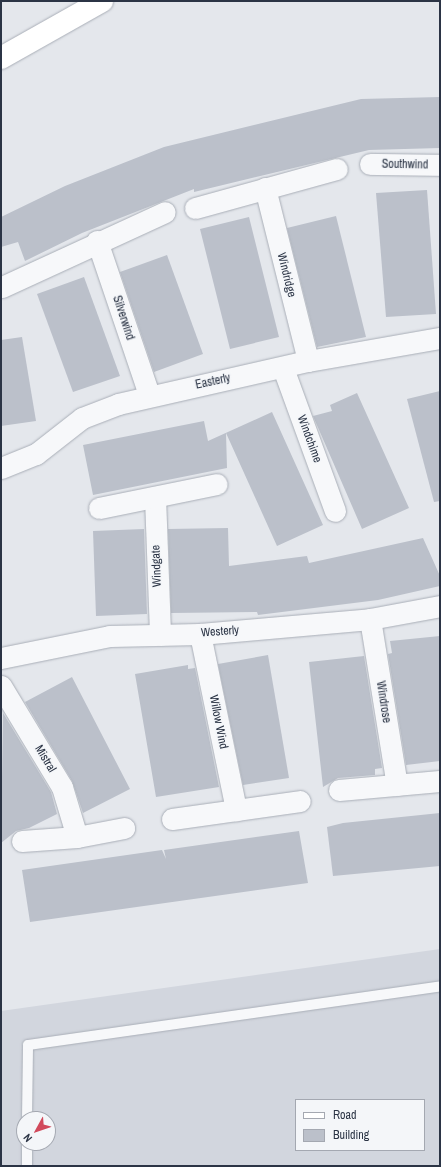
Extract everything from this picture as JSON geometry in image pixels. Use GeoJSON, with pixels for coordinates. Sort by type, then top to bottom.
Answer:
{"type":"FeatureCollection","features":[{"type":"Feature","properties":{"kind":"main road"},"geometry":{"type":"LineString","coordinates":[[1,58],[102,1]]}},
{"type":"Feature","properties":{"kind":"street","name":"Southwind"},"geometry":{"type":"LineString","coordinates":[[370,164],[440,165]]}},
{"type":"Feature","properties":{"kind":"street"},"geometry":{"type":"LineString","coordinates":[[195,208],[337,169]]}},
{"type":"Feature","properties":{"kind":"street","name":"Windridge"},"geometry":{"type":"LineString","coordinates":[[265,188],[308,361]]}},
{"type":"Feature","properties":{"kind":"street"},"geometry":{"type":"LineString","coordinates":[[2,287],[97,241],[165,212]]}},
{"type":"Feature","properties":{"kind":"street","name":"Silverwind"},"geometry":{"type":"LineString","coordinates":[[97,241],[149,395]]}},
{"type":"Feature","properties":{"kind":"street","name":"Easterly"},"geometry":{"type":"LineString","coordinates":[[1,468],[36,454],[82,418],[149,395],[283,368],[308,361],[440,338]]}},
{"type":"Feature","properties":{"kind":"street","name":"Windchime"},"geometry":{"type":"LineString","coordinates":[[283,368],[335,511]]}},
{"type":"Feature","properties":{"kind":"street"},"geometry":{"type":"LineString","coordinates":[[99,508],[217,484]]}},
{"type":"Feature","properties":{"kind":"street","name":"Windgate"},"geometry":{"type":"LineString","coordinates":[[155,497],[160,635]]}},
{"type":"Feature","properties":{"kind":"street","name":"Westerly"},"geometry":{"type":"LineString","coordinates":[[1,658],[110,636],[200,634],[370,620],[440,606]]}},
{"type":"Feature","properties":{"kind":"street","name":"Windrose"},"geometry":{"type":"LineString","coordinates":[[370,620],[396,785]]}},
{"type":"Feature","properties":{"kind":"street","name":"Willow Wind"},"geometry":{"type":"LineString","coordinates":[[200,634],[236,810]]}},
{"type":"Feature","properties":{"kind":"street","name":"Mistral"},"geometry":{"type":"LineString","coordinates":[[1,686],[62,787],[76,837]]}},
{"type":"Feature","properties":{"kind":"street"},"geometry":{"type":"LineString","coordinates":[[339,790],[440,781]]}},
{"type":"Feature","properties":{"kind":"street"},"geometry":{"type":"LineString","coordinates":[[172,819],[300,801]]}},
{"type":"Feature","properties":{"kind":"street"},"geometry":{"type":"LineString","coordinates":[[22,841],[76,837],[124,828]]}},
{"type":"Feature","properties":{"kind":"lane"},"geometry":{"type":"LineString","coordinates":[[27,1111],[28,1045],[440,986]]}},
{"type":"Feature","properties":{"kind":"lane"},"geometry":{"type":"LineString","coordinates":[[27,1151],[27,1166]]}},
{"type":"Feature","properties":{"kind":"shaded area"},"geometry":{"type":"Polygon","coordinates":[[[440,949],[440,1166],[1,1166],[1,1011],[440,949]]]}},
{"type":"Feature","properties":{"kind":"building"},"geometry":{"type":"Polygon","coordinates":[[[440,97],[440,148],[369,150],[194,192],[194,189],[82,233],[25,261],[18,242],[1,247],[1,217],[65,186],[164,147],[361,99],[440,97]]]}},
{"type":"Feature","properties":{"kind":"building"},"geometry":{"type":"Polygon","coordinates":[[[427,190],[436,314],[386,317],[376,193],[427,190]]]}},
{"type":"Feature","properties":{"kind":"building"},"geometry":{"type":"Polygon","coordinates":[[[336,216],[366,337],[317,347],[287,228],[336,216]]]}},
{"type":"Feature","properties":{"kind":"building"},"geometry":{"type":"Polygon","coordinates":[[[249,217],[279,337],[230,349],[200,229],[249,217]]]}},
{"type":"Feature","properties":{"kind":"building"},"geometry":{"type":"Polygon","coordinates":[[[167,255],[203,354],[154,372],[120,272],[167,255]]]}},
{"type":"Feature","properties":{"kind":"building"},"geometry":{"type":"Polygon","coordinates":[[[84,277],[120,376],[73,392],[37,294],[84,277]]]}},
{"type":"Feature","properties":{"kind":"building"},"geometry":{"type":"Polygon","coordinates":[[[22,337],[36,421],[1,426],[1,340],[22,337]]]}},
{"type":"Feature","properties":{"kind":"building"},"geometry":{"type":"Polygon","coordinates":[[[440,391],[440,501],[434,502],[407,399],[440,391]]]}},
{"type":"Feature","properties":{"kind":"building"},"geometry":{"type":"Polygon","coordinates":[[[357,393],[409,508],[362,529],[313,416],[332,411],[330,405],[357,393]]]}},
{"type":"Feature","properties":{"kind":"building"},"geometry":{"type":"Polygon","coordinates":[[[272,412],[323,525],[277,546],[226,433],[227,468],[93,495],[83,445],[204,421],[208,441],[272,412]]]}},
{"type":"Feature","properties":{"kind":"building"},"geometry":{"type":"Polygon","coordinates":[[[228,528],[229,566],[307,556],[309,563],[423,538],[440,576],[440,586],[378,600],[258,615],[257,612],[171,613],[168,529],[228,528]]]}},
{"type":"Feature","properties":{"kind":"building"},"geometry":{"type":"Polygon","coordinates":[[[144,529],[147,614],[96,616],[93,531],[144,529]]]}},
{"type":"Feature","properties":{"kind":"building"},"geometry":{"type":"Polygon","coordinates":[[[440,636],[440,761],[406,765],[388,654],[392,653],[390,641],[440,636]]]}},
{"type":"Feature","properties":{"kind":"building"},"geometry":{"type":"Polygon","coordinates":[[[268,655],[289,778],[243,785],[218,664],[268,655]]]}},
{"type":"Feature","properties":{"kind":"building"},"geometry":{"type":"Polygon","coordinates":[[[364,656],[382,768],[375,769],[375,775],[338,778],[323,787],[309,662],[364,656]]]}},
{"type":"Feature","properties":{"kind":"building"},"geometry":{"type":"Polygon","coordinates":[[[188,665],[188,669],[195,668],[219,787],[156,797],[135,674],[188,665]]]}},
{"type":"Feature","properties":{"kind":"building"},"geometry":{"type":"Polygon","coordinates":[[[72,677],[130,789],[83,813],[72,781],[25,702],[72,677]]]}},
{"type":"Feature","properties":{"kind":"building"},"geometry":{"type":"Polygon","coordinates":[[[3,713],[51,792],[57,814],[29,828],[16,831],[1,843],[3,713]]]}},
{"type":"Feature","properties":{"kind":"building"},"geometry":{"type":"Polygon","coordinates":[[[440,813],[440,866],[333,876],[327,827],[343,823],[440,813]]]}},
{"type":"Feature","properties":{"kind":"building"},"geometry":{"type":"Polygon","coordinates":[[[299,831],[308,883],[30,922],[22,870],[162,850],[166,859],[164,850],[299,831]]]}}]}
